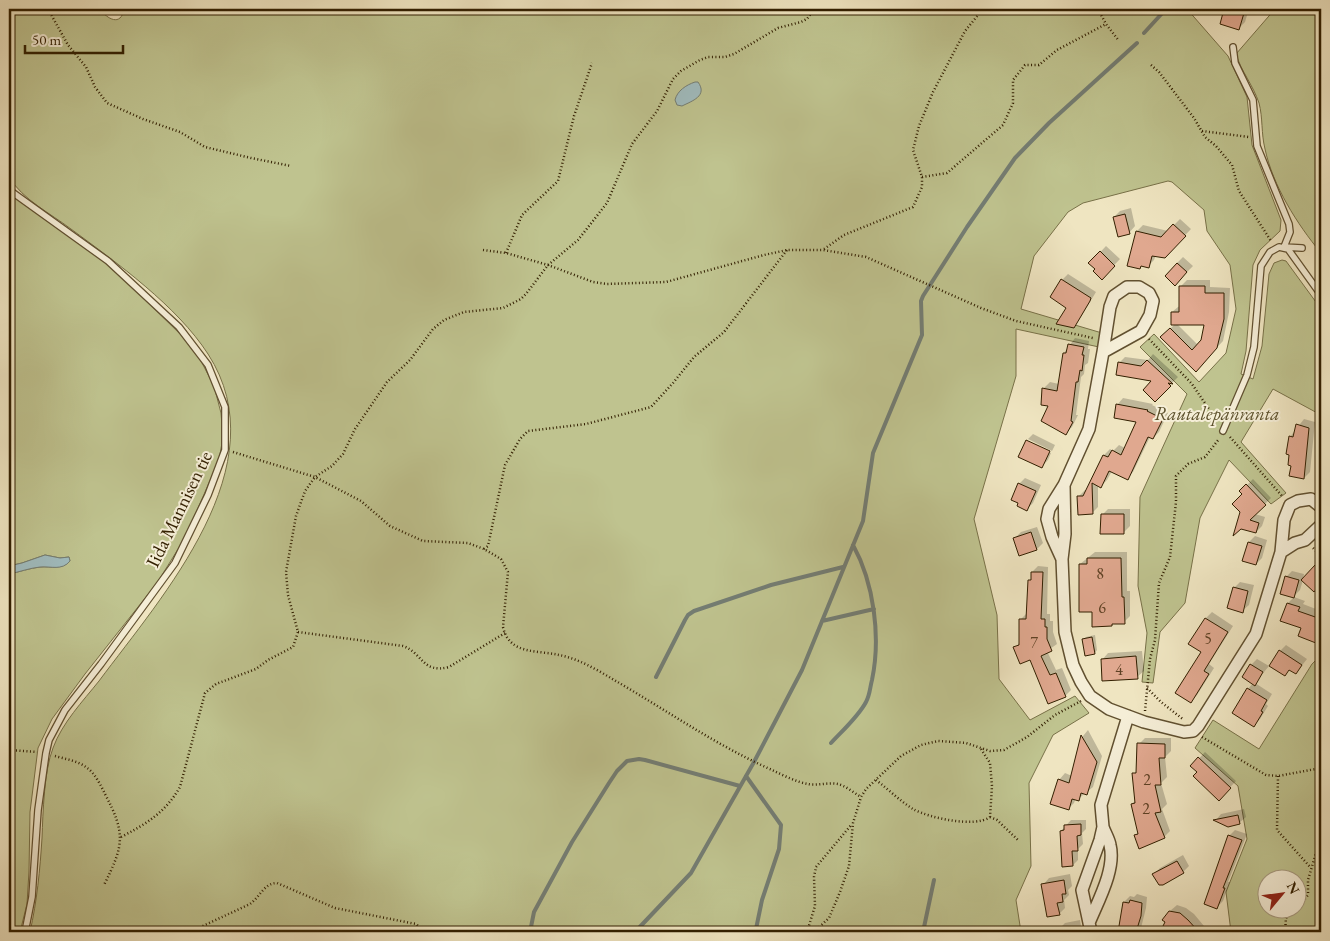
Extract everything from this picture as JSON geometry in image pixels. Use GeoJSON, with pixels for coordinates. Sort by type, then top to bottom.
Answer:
{"type":"FeatureCollection","features":[{"type":"Feature","properties":{"kind":"street"},"geometry":{"type":"LineString","coordinates":[[1062,559],[1052,537],[1047,519],[1053,501],[1064,485],[1084,444],[1089,429],[1110,307],[1114,296],[1127,287],[1139,287],[1149,293],[1153,301],[1150,316],[1141,331],[1104,346]]}},
{"type":"Feature","properties":{"kind":"street"},"geometry":{"type":"LineString","coordinates":[[1064,485],[1065,534],[1062,559],[1065,632],[1068,649],[1077,674],[1090,696],[1109,708],[1144,722],[1184,732],[1193,731],[1198,726],[1256,634],[1281,552],[1284,520],[1290,505],[1298,501],[1311,499],[1321,507]]}},
{"type":"Feature","properties":{"kind":"street"},"geometry":{"type":"LineString","coordinates":[[1281,552],[1295,543],[1305,540],[1321,525]]}},
{"type":"Feature","properties":{"kind":"street"},"geometry":{"type":"LineString","coordinates":[[1090,928],[1112,858],[1110,844],[1103,827],[1101,805],[1128,716]]}},
{"type":"Feature","properties":{"kind":"street"},"geometry":{"type":"LineString","coordinates":[[1090,928],[1082,890],[1103,827]]}},
{"type":"Feature","properties":{"kind":"lane"},"geometry":{"type":"LineString","coordinates":[[1233,47],[1235,63],[1253,100],[1255,138],[1265,170],[1289,224],[1290,232],[1284,247]]}},
{"type":"Feature","properties":{"kind":"lane","name":"Iida Mannisen tie"},"geometry":{"type":"LineString","coordinates":[[9,187],[12,192],[108,260],[179,327],[208,364],[225,407],[225,450],[208,496],[175,562],[64,710],[49,740],[38,810],[32,897],[25,932]]}},
{"type":"Feature","properties":{"kind":"lane"},"geometry":{"type":"LineString","coordinates":[[1284,247],[1291,252],[1321,295]]}},
{"type":"Feature","properties":{"kind":"lane"},"geometry":{"type":"LineString","coordinates":[[1224,431],[1246,374],[1254,346],[1261,266],[1267,256],[1275,249],[1284,247],[1302,248]]}},
{"type":"Feature","properties":{"kind":"path"},"geometry":{"type":"LineString","coordinates":[[48,9],[68,45],[86,67],[95,87],[107,103],[143,119],[180,132],[206,147],[291,166]]}},
{"type":"Feature","properties":{"kind":"path"},"geometry":{"type":"LineString","coordinates":[[121,837],[148,822],[162,811],[177,792],[205,693],[216,684],[256,670],[268,660],[293,647],[298,632],[288,595],[286,572],[296,516],[305,491],[315,477],[332,466],[343,454],[354,429],[387,382],[410,360],[433,329],[444,320],[464,312],[503,308],[512,304],[526,294],[548,265],[578,240],[607,203],[632,144],[657,111],[673,79],[680,71],[708,57],[724,57],[734,54],[778,28],[807,19],[814,9]]}},
{"type":"Feature","properties":{"kind":"path"},"geometry":{"type":"LineString","coordinates":[[823,250],[844,236],[913,207],[922,187],[922,177],[913,150],[919,126],[933,92],[965,31],[983,9]]}},
{"type":"Feature","properties":{"kind":"path"},"geometry":{"type":"LineString","coordinates":[[1098,9],[1106,24],[1119,41]]}},
{"type":"Feature","properties":{"kind":"path"},"geometry":{"type":"LineString","coordinates":[[922,177],[947,173],[1003,125],[1013,103],[1013,80],[1025,65],[1039,65],[1057,50],[1106,24]]}},
{"type":"Feature","properties":{"kind":"path"},"geometry":{"type":"LineString","coordinates":[[506,253],[522,215],[558,182],[574,116],[592,63]]}},
{"type":"Feature","properties":{"kind":"path"},"geometry":{"type":"LineString","coordinates":[[1151,65],[1159,72],[1194,118],[1201,131],[1232,165],[1239,191],[1275,249]]}},
{"type":"Feature","properties":{"kind":"path"},"geometry":{"type":"LineString","coordinates":[[1201,131],[1255,138]]}},
{"type":"Feature","properties":{"kind":"path"},"geometry":{"type":"LineString","coordinates":[[483,250],[506,253],[548,265],[593,282],[607,284],[666,282],[787,250],[823,250],[866,257],[980,308],[1016,321],[1104,346]]}},
{"type":"Feature","properties":{"kind":"path"},"geometry":{"type":"LineString","coordinates":[[484,549],[488,546],[505,465],[520,439],[528,431],[586,424],[651,407],[694,357],[724,332],[787,250]]}},
{"type":"Feature","properties":{"kind":"path"},"geometry":{"type":"LineString","coordinates":[[1141,331],[1192,384],[1224,431],[1290,505]]}},
{"type":"Feature","properties":{"kind":"path"},"geometry":{"type":"LineString","coordinates":[[1144,722],[1150,659],[1155,640],[1159,583],[1170,562],[1176,502],[1176,476],[1188,464],[1205,457],[1224,431]]}},
{"type":"Feature","properties":{"kind":"path"},"geometry":{"type":"LineString","coordinates":[[225,450],[315,477],[361,500],[390,526],[423,541],[468,543],[484,549],[501,559],[508,572],[503,627],[504,634],[517,648],[561,655],[577,660],[658,706],[705,737],[754,762],[803,783],[838,784],[861,798]]}},
{"type":"Feature","properties":{"kind":"path"},"geometry":{"type":"LineString","coordinates":[[298,632],[403,646],[412,649],[430,668],[438,670],[449,667],[504,634]]}},
{"type":"Feature","properties":{"kind":"path"},"geometry":{"type":"LineString","coordinates":[[1147,688],[1184,720],[1193,731],[1260,773],[1278,776],[1321,768]]}},
{"type":"Feature","properties":{"kind":"path"},"geometry":{"type":"LineString","coordinates":[[814,932],[829,918],[840,892],[849,866],[853,823],[861,798],[866,790],[902,756],[921,745],[938,741],[966,744],[990,751],[1004,750],[1027,738],[1055,715],[1090,696]]}},
{"type":"Feature","properties":{"kind":"path"},"geometry":{"type":"LineString","coordinates":[[980,748],[990,763],[992,786],[990,817]]}},
{"type":"Feature","properties":{"kind":"path"},"geometry":{"type":"LineString","coordinates":[[9,750],[46,753],[82,765],[90,770],[108,801],[121,837],[116,860],[104,885]]}},
{"type":"Feature","properties":{"kind":"path"},"geometry":{"type":"LineString","coordinates":[[1278,776],[1277,830],[1311,868]]}},
{"type":"Feature","properties":{"kind":"path"},"geometry":{"type":"LineString","coordinates":[[876,780],[913,809],[925,814],[967,822],[983,821],[990,817]]}},
{"type":"Feature","properties":{"kind":"path"},"geometry":{"type":"LineString","coordinates":[[990,817],[997,820],[1018,840]]}},
{"type":"Feature","properties":{"kind":"path"},"geometry":{"type":"LineString","coordinates":[[807,932],[815,906],[814,876],[816,867],[853,823]]}},
{"type":"Feature","properties":{"kind":"path"},"geometry":{"type":"LineString","coordinates":[[1308,880],[1321,836]]}},
{"type":"Feature","properties":{"kind":"path"},"geometry":{"type":"LineString","coordinates":[[190,932],[250,904],[256,900],[266,886],[271,883],[277,883],[335,908],[416,924],[424,932]]}},
{"type":"Feature","properties":{"kind":"path"},"geometry":{"type":"LineString","coordinates":[[1285,932],[1286,918]]}},
{"type":"Feature","properties":{"kind":"green space","name":"Rautalepänranta"},"geometry":{"type":"Polygon","coordinates":[[[9,9],[100,9],[106,16],[117,20],[122,15],[124,9],[1187,9],[1228,56],[1247,97],[1252,145],[1281,220],[1280,231],[1260,250],[1253,265],[1246,351],[1241,374],[1253,379],[1262,346],[1269,274],[1274,263],[1282,260],[1286,261],[1321,309],[1321,415],[1273,389],[1241,442],[1286,493],[1271,504],[1229,460],[1200,518],[1185,603],[1160,632],[1153,683],[1142,682],[1147,633],[1138,586],[1140,497],[1187,394],[1140,347],[1154,334],[1199,382],[1226,353],[1236,309],[1230,265],[1207,231],[1204,210],[1172,182],[1168,181],[1083,203],[1068,212],[1034,256],[1021,309],[1102,333],[1099,347],[1016,329],[1016,376],[974,519],[997,615],[999,679],[1030,720],[1075,696],[1089,713],[1053,735],[1029,783],[1031,866],[1016,900],[1021,932],[30,932],[39,874],[46,780],[53,748],[67,721],[153,609],[181,569],[205,527],[222,484],[230,440],[227,396],[208,354],[195,336],[145,286],[71,229],[37,206],[22,193],[9,177],[9,9]]]}},
{"type":"Feature","properties":{"kind":"green space"},"geometry":{"type":"Polygon","coordinates":[[[1275,9],[1321,9],[1321,253],[1303,230],[1287,204],[1274,177],[1264,143],[1259,103],[1236,54],[1275,9]]]}},
{"type":"Feature","properties":{"kind":"green space"},"geometry":{"type":"Polygon","coordinates":[[[9,190],[19,201],[61,229],[115,270],[184,338],[201,361],[214,386],[221,413],[223,437],[219,460],[185,538],[157,583],[52,719],[38,748],[30,812],[27,904],[20,932],[9,932],[9,574],[36,568],[60,567],[70,561],[69,557],[60,558],[45,555],[9,566],[9,190]]]}},
{"type":"Feature","properties":{"kind":"green space"},"geometry":{"type":"Polygon","coordinates":[[[1321,655],[1321,932],[1231,932],[1226,892],[1247,839],[1238,786],[1195,748],[1213,720],[1259,749],[1312,664],[1321,655]]]}},
{"type":"Feature","properties":{"kind":"water"},"geometry":{"type":"Polygon","coordinates":[[[698,82],[701,87],[698,97],[682,106],[677,105],[675,100],[680,91],[698,82]]]}},
{"type":"Feature","properties":{"kind":"water"},"geometry":{"type":"Polygon","coordinates":[[[45,555],[60,558],[69,557],[70,561],[60,567],[36,568],[9,574],[9,566],[45,555]]]}},
{"type":"Feature","properties":{"kind":"building"},"geometry":{"type":"Polygon","coordinates":[[[1224,9],[1244,13],[1239,30],[1220,24],[1224,9]]]}},
{"type":"Feature","properties":{"kind":"building"},"geometry":{"type":"Polygon","coordinates":[[[1125,214],[1130,234],[1118,237],[1113,217],[1125,214]]]}},
{"type":"Feature","properties":{"kind":"building"},"geometry":{"type":"Polygon","coordinates":[[[1173,224],[1186,236],[1165,258],[1152,256],[1149,268],[1141,266],[1140,269],[1127,266],[1136,231],[1161,237],[1173,224]]]}},
{"type":"Feature","properties":{"kind":"building"},"geometry":{"type":"Polygon","coordinates":[[[1100,251],[1115,266],[1102,280],[1093,271],[1095,269],[1088,263],[1100,251]]]}},
{"type":"Feature","properties":{"kind":"building"},"geometry":{"type":"Polygon","coordinates":[[[1177,263],[1187,272],[1175,286],[1165,276],[1177,263]]]}},
{"type":"Feature","properties":{"kind":"building"},"geometry":{"type":"Polygon","coordinates":[[[1061,279],[1091,298],[1074,328],[1056,324],[1066,308],[1050,297],[1061,279]]]}},
{"type":"Feature","properties":{"kind":"building"},"geometry":{"type":"Polygon","coordinates":[[[1179,286],[1205,286],[1205,293],[1224,293],[1224,319],[1217,348],[1196,372],[1160,337],[1170,328],[1192,350],[1201,340],[1204,325],[1171,325],[1171,312],[1179,312],[1179,286]]]}},
{"type":"Feature","properties":{"kind":"building"},"geometry":{"type":"Polygon","coordinates":[[[1068,344],[1084,347],[1082,355],[1084,355],[1082,371],[1080,370],[1078,382],[1076,382],[1071,421],[1073,422],[1066,435],[1041,421],[1048,406],[1041,405],[1042,388],[1057,391],[1063,353],[1066,353],[1068,344]]]}},
{"type":"Feature","properties":{"kind":"building"},"geometry":{"type":"Polygon","coordinates":[[[1147,360],[1173,384],[1168,383],[1171,386],[1155,402],[1143,390],[1151,381],[1116,375],[1118,362],[1141,366],[1147,360]]]}},
{"type":"Feature","properties":{"kind":"building"},"geometry":{"type":"Polygon","coordinates":[[[1116,404],[1148,410],[1163,419],[1153,439],[1148,437],[1128,480],[1109,471],[1101,488],[1092,483],[1093,514],[1078,515],[1077,496],[1083,496],[1103,455],[1108,457],[1112,450],[1121,455],[1136,422],[1114,418],[1116,404]]]}},
{"type":"Feature","properties":{"kind":"building"},"geometry":{"type":"Polygon","coordinates":[[[1296,424],[1309,428],[1304,479],[1289,476],[1291,466],[1288,465],[1289,455],[1286,454],[1289,436],[1293,437],[1296,424]]]}},
{"type":"Feature","properties":{"kind":"building"},"geometry":{"type":"Polygon","coordinates":[[[1026,440],[1050,451],[1042,468],[1018,457],[1026,440]]]}},
{"type":"Feature","properties":{"kind":"building"},"geometry":{"type":"Polygon","coordinates":[[[1018,483],[1036,491],[1027,511],[1017,506],[1018,503],[1011,500],[1018,483]]]}},
{"type":"Feature","properties":{"kind":"building"},"geometry":{"type":"Polygon","coordinates":[[[1246,484],[1266,505],[1250,520],[1259,523],[1256,533],[1241,529],[1233,536],[1240,512],[1232,504],[1242,494],[1239,491],[1246,484]]]}},
{"type":"Feature","properties":{"kind":"building"},"geometry":{"type":"Polygon","coordinates":[[[1101,514],[1124,514],[1124,534],[1100,534],[1101,514]]]}},
{"type":"Feature","properties":{"kind":"building"},"geometry":{"type":"Polygon","coordinates":[[[1031,532],[1037,550],[1019,556],[1013,538],[1031,532]]]}},
{"type":"Feature","properties":{"kind":"building"},"geometry":{"type":"Polygon","coordinates":[[[1248,542],[1262,546],[1256,565],[1242,561],[1248,542]]]}},
{"type":"Feature","properties":{"kind":"building"},"geometry":{"type":"Polygon","coordinates":[[[1087,558],[1121,558],[1125,624],[1092,627],[1092,612],[1079,612],[1079,564],[1087,564],[1087,558]]]}},
{"type":"Feature","properties":{"kind":"building"},"geometry":{"type":"Polygon","coordinates":[[[1315,565],[1321,571],[1321,583],[1314,592],[1301,580],[1315,565]]]}},
{"type":"Feature","properties":{"kind":"building"},"geometry":{"type":"Polygon","coordinates":[[[1031,572],[1043,572],[1041,619],[1045,619],[1047,639],[1052,651],[1041,656],[1050,675],[1056,673],[1066,697],[1048,704],[1030,660],[1020,664],[1013,647],[1019,645],[1019,619],[1026,619],[1028,580],[1031,580],[1031,572]]]}},
{"type":"Feature","properties":{"kind":"building"},"geometry":{"type":"Polygon","coordinates":[[[1285,576],[1299,580],[1294,598],[1280,594],[1285,576]]]}},
{"type":"Feature","properties":{"kind":"building"},"geometry":{"type":"Polygon","coordinates":[[[1233,587],[1248,591],[1243,613],[1227,608],[1233,587]]]}},
{"type":"Feature","properties":{"kind":"building"},"geometry":{"type":"Polygon","coordinates":[[[1287,603],[1300,607],[1298,611],[1321,619],[1321,645],[1298,636],[1301,628],[1280,621],[1287,603]]]}},
{"type":"Feature","properties":{"kind":"building"},"geometry":{"type":"Polygon","coordinates":[[[1205,618],[1228,632],[1204,671],[1209,674],[1191,703],[1175,693],[1201,652],[1188,644],[1205,618]]]}},
{"type":"Feature","properties":{"kind":"building"},"geometry":{"type":"Polygon","coordinates":[[[1092,637],[1095,654],[1085,656],[1082,639],[1092,637]]]}},
{"type":"Feature","properties":{"kind":"building"},"geometry":{"type":"Polygon","coordinates":[[[1279,650],[1302,665],[1296,674],[1289,670],[1285,676],[1269,666],[1279,650]]]}},
{"type":"Feature","properties":{"kind":"building"},"geometry":{"type":"Polygon","coordinates":[[[1136,656],[1138,679],[1102,681],[1101,659],[1136,656]]]}},
{"type":"Feature","properties":{"kind":"building"},"geometry":{"type":"Polygon","coordinates":[[[1250,664],[1263,672],[1255,686],[1242,677],[1250,664]]]}},
{"type":"Feature","properties":{"kind":"building"},"geometry":{"type":"Polygon","coordinates":[[[1247,688],[1267,700],[1261,711],[1263,712],[1254,727],[1232,713],[1247,688]]]}},
{"type":"Feature","properties":{"kind":"building"},"geometry":{"type":"Polygon","coordinates":[[[1081,735],[1097,762],[1087,795],[1081,793],[1079,801],[1072,799],[1069,810],[1050,804],[1058,779],[1069,783],[1081,735]]]}},
{"type":"Feature","properties":{"kind":"building"},"geometry":{"type":"Polygon","coordinates":[[[1137,743],[1165,744],[1165,758],[1159,758],[1161,785],[1155,785],[1161,812],[1155,813],[1165,838],[1139,849],[1134,835],[1138,834],[1131,804],[1135,803],[1132,773],[1136,773],[1137,743]]]}},
{"type":"Feature","properties":{"kind":"building"},"geometry":{"type":"Polygon","coordinates":[[[1198,757],[1231,788],[1219,801],[1193,776],[1197,772],[1190,766],[1198,757]]]}},
{"type":"Feature","properties":{"kind":"building"},"geometry":{"type":"Polygon","coordinates":[[[1238,815],[1240,824],[1228,827],[1213,820],[1238,815]]]}},
{"type":"Feature","properties":{"kind":"building"},"geometry":{"type":"Polygon","coordinates":[[[1081,824],[1081,835],[1077,836],[1078,851],[1072,851],[1073,866],[1062,867],[1060,831],[1064,830],[1064,825],[1081,824]]]}},
{"type":"Feature","properties":{"kind":"building"},"geometry":{"type":"Polygon","coordinates":[[[1228,835],[1242,840],[1223,888],[1225,888],[1217,909],[1204,904],[1228,835]]]}},
{"type":"Feature","properties":{"kind":"building"},"geometry":{"type":"Polygon","coordinates":[[[1177,861],[1184,873],[1163,885],[1159,885],[1152,874],[1177,861]]]}},
{"type":"Feature","properties":{"kind":"building"},"geometry":{"type":"Polygon","coordinates":[[[1064,880],[1066,894],[1062,894],[1063,902],[1057,903],[1060,915],[1047,917],[1041,884],[1064,880]]]}},
{"type":"Feature","properties":{"kind":"building"},"geometry":{"type":"Polygon","coordinates":[[[1130,900],[1142,903],[1141,916],[1136,932],[1118,932],[1123,902],[1129,903],[1130,900]]]}},
{"type":"Feature","properties":{"kind":"building"},"geometry":{"type":"Polygon","coordinates":[[[1169,911],[1180,913],[1199,932],[1167,932],[1162,928],[1165,922],[1162,920],[1169,911]]]}},
{"type":"Feature","properties":{"kind":"waterway"},"geometry":{"type":"LineString","coordinates":[[1144,33],[1166,9]]}},
{"type":"Feature","properties":{"kind":"waterway"},"geometry":{"type":"LineString","coordinates":[[635,932],[691,873],[754,762],[802,670],[863,521],[873,453],[922,335],[921,301],[923,296],[967,227],[1015,158],[1049,123],[1137,43]]}},
{"type":"Feature","properties":{"kind":"waterway"},"geometry":{"type":"LineString","coordinates":[[831,743],[863,708],[869,694],[875,663],[875,628],[871,593],[853,545]]}},
{"type":"Feature","properties":{"kind":"waterway"},"geometry":{"type":"LineString","coordinates":[[656,677],[685,620],[694,611],[771,585],[843,567]]}},
{"type":"Feature","properties":{"kind":"waterway"},"geometry":{"type":"LineString","coordinates":[[822,621],[874,609]]}},
{"type":"Feature","properties":{"kind":"waterway"},"geometry":{"type":"LineString","coordinates":[[530,932],[534,912],[572,842],[617,771],[627,761],[645,760],[740,786]]}},
{"type":"Feature","properties":{"kind":"waterway"},"geometry":{"type":"LineString","coordinates":[[746,776],[781,825],[779,849],[762,900],[756,929]]}},
{"type":"Feature","properties":{"kind":"waterway"},"geometry":{"type":"LineString","coordinates":[[923,932],[934,880]]}}]}
